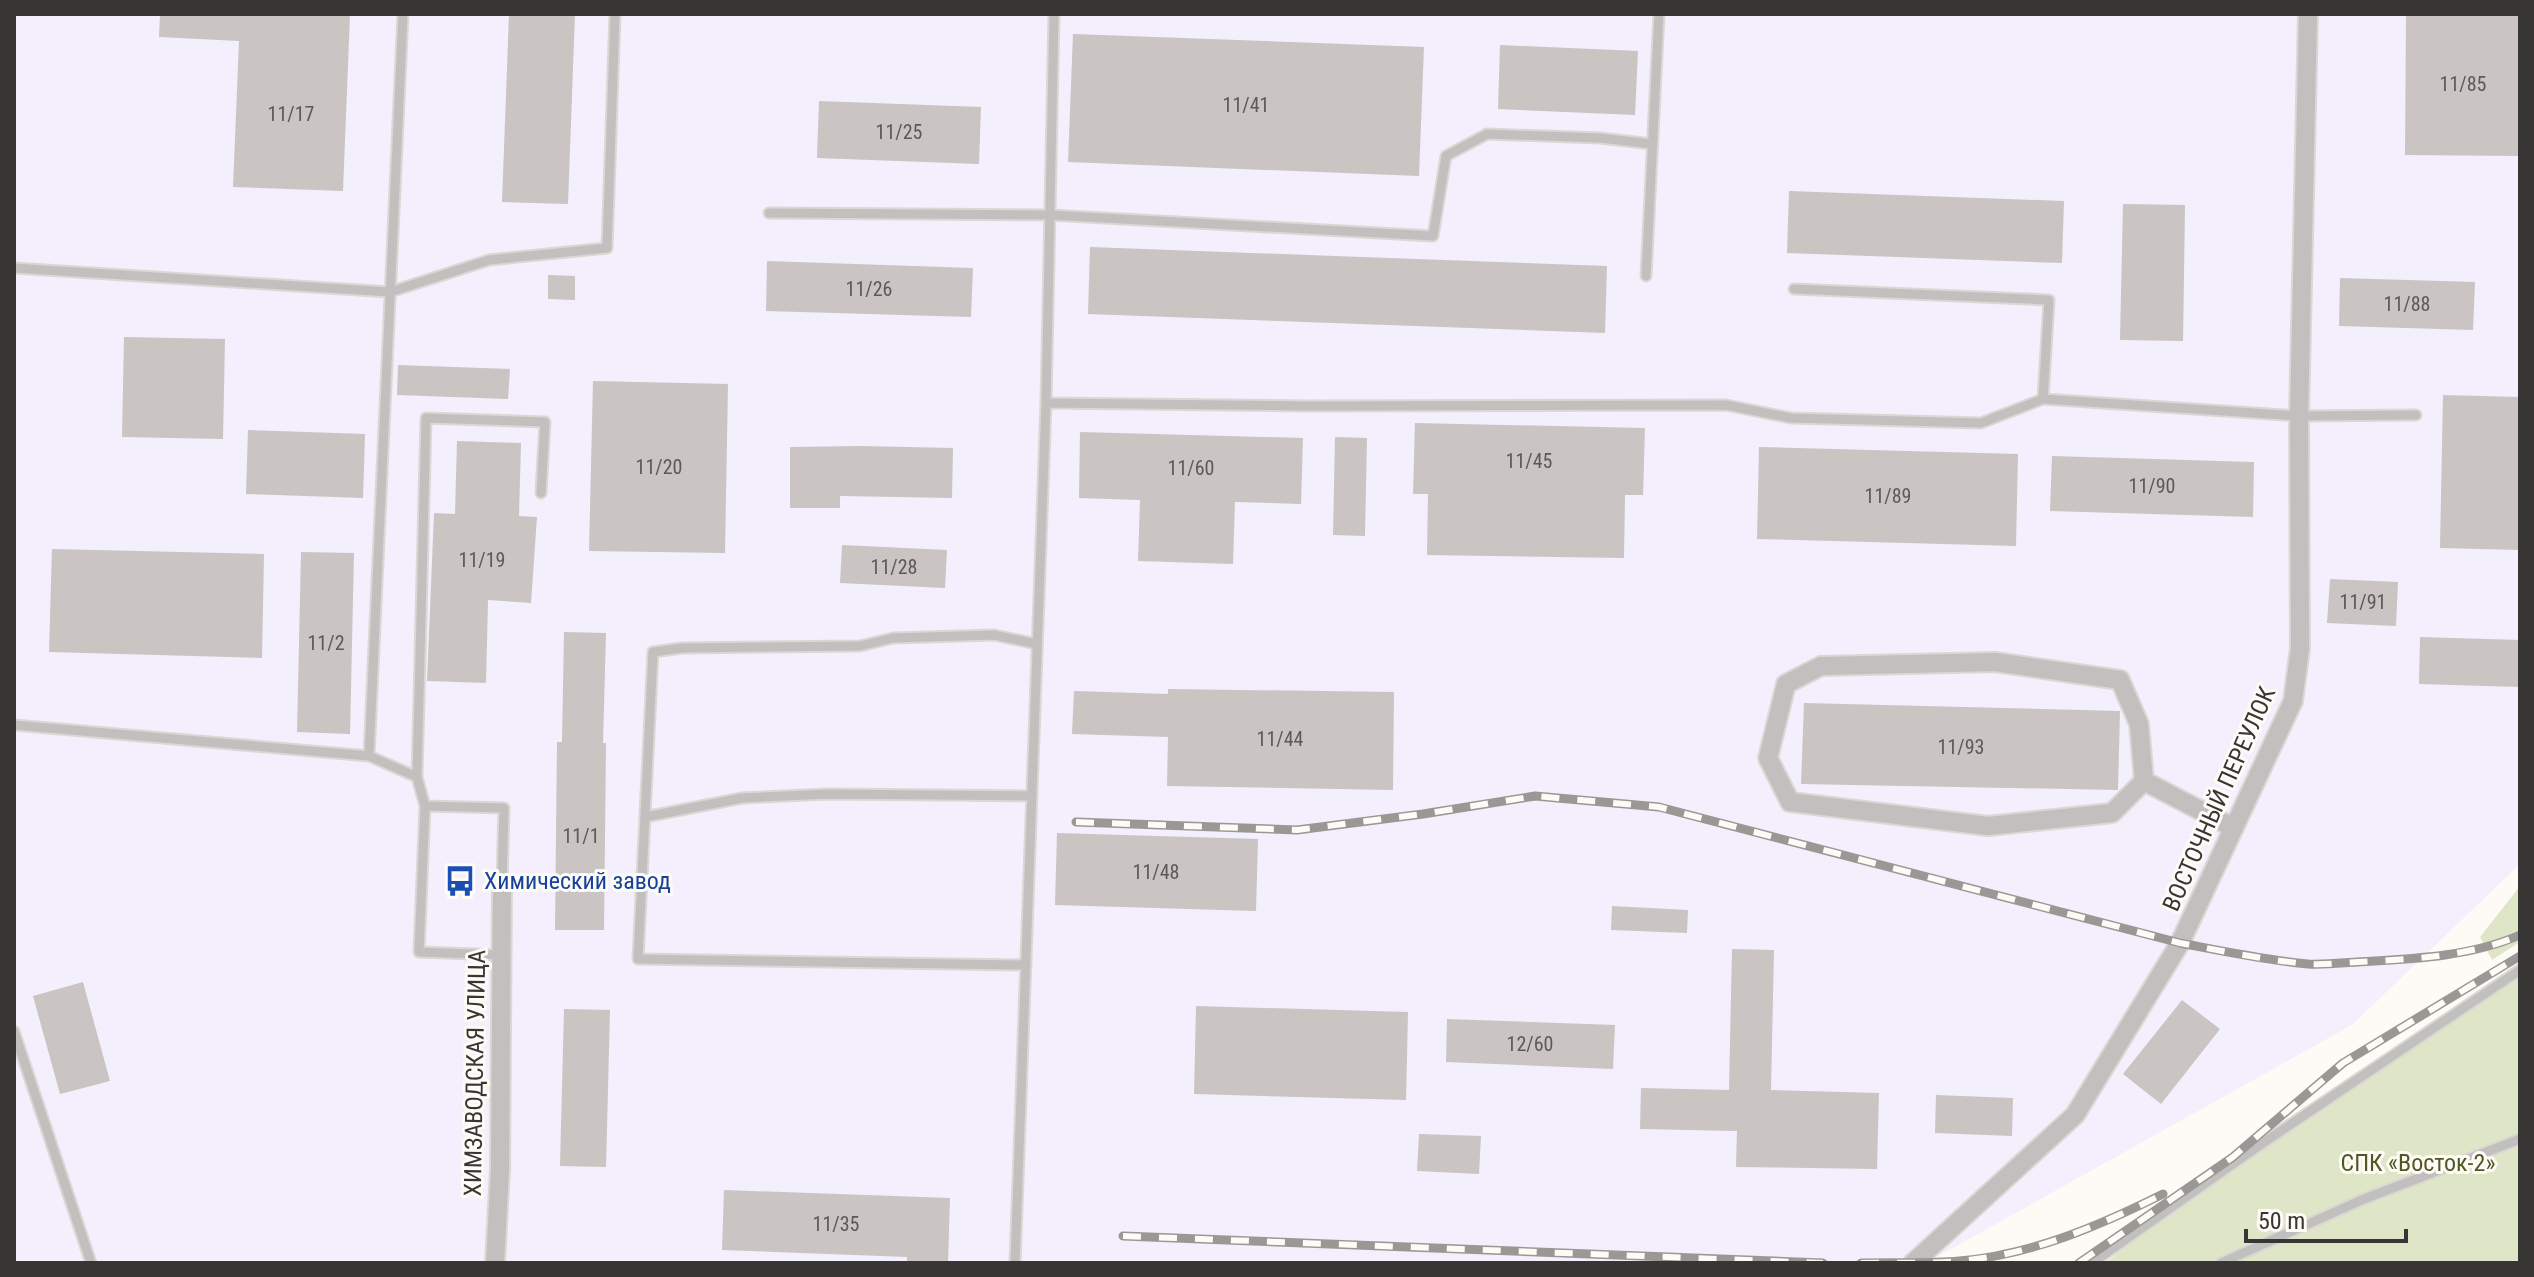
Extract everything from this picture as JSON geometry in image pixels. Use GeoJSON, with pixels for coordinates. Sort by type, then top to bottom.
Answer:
{"type":"FeatureCollection","features":[{"type":"Feature","properties":{"kind":"street","name":"ВОСТОЧНЫЙ ПЕРЕУЛОК"},"geometry":{"type":"LineString","coordinates":[[1913,1263],[2075,1115],[2180,943],[2293,701],[2300,648],[2299,416],[2308,14]]}},
{"type":"Feature","properties":{"kind":"street"},"geometry":{"type":"LineString","coordinates":[[1995,662],[2120,680],[2139,724],[2144,781],[2112,813],[1988,826],[1790,802],[1768,758],[1786,684],[1821,666],[1995,662]]}},
{"type":"Feature","properties":{"kind":"street"},"geometry":{"type":"LineString","coordinates":[[2144,781],[2234,828]]}},
{"type":"Feature","properties":{"kind":"street","name":"ХИМЗАВОДСКАЯ УЛИЦА"},"geometry":{"type":"LineString","coordinates":[[495,1263],[500,1169],[502,884]]}},
{"type":"Feature","properties":{"kind":"lane"},"geometry":{"type":"LineString","coordinates":[[369,756],[403,14]]}},
{"type":"Feature","properties":{"kind":"lane"},"geometry":{"type":"LineString","coordinates":[[14,268],[390,292],[489,260],[607,248],[615,14]]}},
{"type":"Feature","properties":{"kind":"lane"},"geometry":{"type":"LineString","coordinates":[[1015,1263],[1046,403],[1054,14]]}},
{"type":"Feature","properties":{"kind":"lane"},"geometry":{"type":"LineString","coordinates":[[1646,276],[1659,14]]}},
{"type":"Feature","properties":{"kind":"lane"},"geometry":{"type":"LineString","coordinates":[[769,213],[1050,215],[1433,236],[1446,156],[1487,134],[1600,138],[1652,144]]}},
{"type":"Feature","properties":{"kind":"lane"},"geometry":{"type":"LineString","coordinates":[[1794,289],[2049,300],[2043,399]]}},
{"type":"Feature","properties":{"kind":"lane"},"geometry":{"type":"LineString","coordinates":[[1046,403],[1726,405],[1791,418],[1981,423],[2043,399],[2299,416],[2416,415]]}},
{"type":"Feature","properties":{"kind":"lane"},"geometry":{"type":"LineString","coordinates":[[500,955],[419,952],[425,806],[417,777],[426,418],[545,422],[541,493]]}},
{"type":"Feature","properties":{"kind":"lane"},"geometry":{"type":"LineString","coordinates":[[1026,965],[638,959],[653,652],[682,648],[860,646],[893,638],[994,635],[1037,644]]}},
{"type":"Feature","properties":{"kind":"lane"},"geometry":{"type":"LineString","coordinates":[[14,725],[369,756],[417,777]]}},
{"type":"Feature","properties":{"kind":"lane"},"geometry":{"type":"LineString","coordinates":[[645,817],[742,798],[828,794],[1032,796]]}},
{"type":"Feature","properties":{"kind":"lane"},"geometry":{"type":"LineString","coordinates":[[425,806],[504,808],[502,884]]}},
{"type":"Feature","properties":{"kind":"lane"},"geometry":{"type":"LineString","coordinates":[[2092,1263],[2257,1147],[2520,970]]}},
{"type":"Feature","properties":{"kind":"lane"},"geometry":{"type":"LineString","coordinates":[[14,1031],[91,1263]]}},
{"type":"Feature","properties":{"kind":"lane"},"geometry":{"type":"LineString","coordinates":[[2221,1263],[2364,1199],[2520,1139]]}},
{"type":"Feature","properties":{"kind":"shaded area"},"geometry":{"type":"Polygon","coordinates":[[[14,14],[2520,14],[2520,864],[2352,1025],[1926,1263],[14,1263],[14,14]]]}},
{"type":"Feature","properties":{"kind":"green space"},"geometry":{"type":"Polygon","coordinates":[[[2520,886],[2520,942],[2492,960],[2480,937],[2520,886]]]}},
{"type":"Feature","properties":{"kind":"green space","name":"СПК «Восток-2»"},"geometry":{"type":"Polygon","coordinates":[[[2520,975],[2520,1263],[2105,1263],[2216,1176],[2520,975]]]}},
{"type":"Feature","properties":{"kind":"building"},"geometry":{"type":"Polygon","coordinates":[[[160,14],[350,14],[343,191],[233,187],[239,41],[159,37],[160,14]]]}},
{"type":"Feature","properties":{"kind":"building"},"geometry":{"type":"Polygon","coordinates":[[[509,14],[575,14],[568,204],[502,202],[509,14]]]}},
{"type":"Feature","properties":{"kind":"building"},"geometry":{"type":"Polygon","coordinates":[[[2406,14],[2520,14],[2520,156],[2405,155],[2406,14]]]}},
{"type":"Feature","properties":{"kind":"building"},"geometry":{"type":"Polygon","coordinates":[[[1073,34],[1424,47],[1419,176],[1068,162],[1073,34]]]}},
{"type":"Feature","properties":{"kind":"building"},"geometry":{"type":"Polygon","coordinates":[[[1500,45],[1638,51],[1635,115],[1498,109],[1500,45]]]}},
{"type":"Feature","properties":{"kind":"building"},"geometry":{"type":"Polygon","coordinates":[[[819,101],[981,107],[979,164],[817,158],[819,101]]]}},
{"type":"Feature","properties":{"kind":"building"},"geometry":{"type":"Polygon","coordinates":[[[1789,191],[2064,201],[2062,263],[1787,253],[1789,191]]]}},
{"type":"Feature","properties":{"kind":"building"},"geometry":{"type":"Polygon","coordinates":[[[2123,204],[2185,205],[2183,341],[2120,340],[2123,204]]]}},
{"type":"Feature","properties":{"kind":"building"},"geometry":{"type":"Polygon","coordinates":[[[1090,247],[1607,266],[1605,333],[1088,314],[1090,247]]]}},
{"type":"Feature","properties":{"kind":"building"},"geometry":{"type":"Polygon","coordinates":[[[767,261],[973,268],[971,317],[766,311],[767,261]]]}},
{"type":"Feature","properties":{"kind":"building"},"geometry":{"type":"Polygon","coordinates":[[[548,275],[575,276],[575,300],[548,299],[548,275]]]}},
{"type":"Feature","properties":{"kind":"building"},"geometry":{"type":"Polygon","coordinates":[[[2340,278],[2475,282],[2473,330],[2339,326],[2340,278]]]}},
{"type":"Feature","properties":{"kind":"building"},"geometry":{"type":"Polygon","coordinates":[[[124,337],[225,339],[223,439],[122,437],[124,337]]]}},
{"type":"Feature","properties":{"kind":"building"},"geometry":{"type":"Polygon","coordinates":[[[398,365],[510,369],[508,399],[397,395],[398,365]]]}},
{"type":"Feature","properties":{"kind":"building"},"geometry":{"type":"Polygon","coordinates":[[[593,381],[728,384],[725,553],[589,551],[593,381]]]}},
{"type":"Feature","properties":{"kind":"building"},"geometry":{"type":"Polygon","coordinates":[[[2443,395],[2520,397],[2520,550],[2440,548],[2443,395]]]}},
{"type":"Feature","properties":{"kind":"building"},"geometry":{"type":"Polygon","coordinates":[[[1415,423],[1645,428],[1643,495],[1625,495],[1624,558],[1427,555],[1428,494],[1413,494],[1415,423]]]}},
{"type":"Feature","properties":{"kind":"building"},"geometry":{"type":"Polygon","coordinates":[[[248,430],[365,434],[363,498],[246,494],[248,430]]]}},
{"type":"Feature","properties":{"kind":"building"},"geometry":{"type":"Polygon","coordinates":[[[1080,432],[1303,438],[1301,504],[1235,502],[1233,564],[1138,561],[1140,500],[1079,498],[1080,432]]]}},
{"type":"Feature","properties":{"kind":"building"},"geometry":{"type":"Polygon","coordinates":[[[1335,437],[1367,438],[1365,536],[1333,535],[1335,437]]]}},
{"type":"Feature","properties":{"kind":"building"},"geometry":{"type":"Polygon","coordinates":[[[457,441],[521,443],[519,516],[537,517],[531,603],[488,600],[486,683],[427,681],[434,513],[455,514],[457,441]]]}},
{"type":"Feature","properties":{"kind":"building"},"geometry":{"type":"Polygon","coordinates":[[[790,447],[953,448],[952,498],[840,496],[840,508],[790,508],[790,447]]]}},
{"type":"Feature","properties":{"kind":"building"},"geometry":{"type":"Polygon","coordinates":[[[1759,447],[2018,454],[2016,546],[1757,539],[1759,447]]]}},
{"type":"Feature","properties":{"kind":"building"},"geometry":{"type":"Polygon","coordinates":[[[2052,456],[2254,462],[2253,517],[2050,511],[2052,456]]]}},
{"type":"Feature","properties":{"kind":"building"},"geometry":{"type":"Polygon","coordinates":[[[842,545],[947,550],[945,588],[840,583],[842,545]]]}},
{"type":"Feature","properties":{"kind":"building"},"geometry":{"type":"Polygon","coordinates":[[[52,549],[264,554],[262,658],[49,652],[52,549]]]}},
{"type":"Feature","properties":{"kind":"building"},"geometry":{"type":"Polygon","coordinates":[[[301,552],[354,553],[350,734],[297,732],[301,552]]]}},
{"type":"Feature","properties":{"kind":"building"},"geometry":{"type":"Polygon","coordinates":[[[2330,579],[2398,582],[2396,626],[2327,623],[2330,579]]]}},
{"type":"Feature","properties":{"kind":"building"},"geometry":{"type":"Polygon","coordinates":[[[564,632],[606,633],[604,930],[555,930],[557,742],[562,742],[564,632]]]}},
{"type":"Feature","properties":{"kind":"building"},"geometry":{"type":"Polygon","coordinates":[[[2420,637],[2520,640],[2520,687],[2419,684],[2420,637]]]}},
{"type":"Feature","properties":{"kind":"building"},"geometry":{"type":"Polygon","coordinates":[[[1168,689],[1394,692],[1393,790],[1167,786],[1168,737],[1072,734],[1074,691],[1168,694],[1168,689]]]}},
{"type":"Feature","properties":{"kind":"building"},"geometry":{"type":"Polygon","coordinates":[[[1804,703],[2120,711],[2118,790],[1801,784],[1804,703]]]}},
{"type":"Feature","properties":{"kind":"building"},"geometry":{"type":"Polygon","coordinates":[[[1057,833],[1258,839],[1256,911],[1055,905],[1057,833]]]}},
{"type":"Feature","properties":{"kind":"building"},"geometry":{"type":"Polygon","coordinates":[[[1612,906],[1688,910],[1687,933],[1611,930],[1612,906]]]}},
{"type":"Feature","properties":{"kind":"building"},"geometry":{"type":"Polygon","coordinates":[[[1732,949],[1774,950],[1771,1090],[1879,1093],[1877,1169],[1736,1167],[1737,1131],[1640,1129],[1641,1088],[1729,1090],[1732,949]]]}},
{"type":"Feature","properties":{"kind":"building"},"geometry":{"type":"Polygon","coordinates":[[[83,982],[110,1081],[60,1094],[33,996],[83,982]]]}},
{"type":"Feature","properties":{"kind":"building"},"geometry":{"type":"Polygon","coordinates":[[[2182,1000],[2220,1029],[2161,1104],[2123,1074],[2182,1000]]]}},
{"type":"Feature","properties":{"kind":"building"},"geometry":{"type":"Polygon","coordinates":[[[1196,1006],[1408,1012],[1406,1100],[1194,1094],[1196,1006]]]}},
{"type":"Feature","properties":{"kind":"building"},"geometry":{"type":"Polygon","coordinates":[[[564,1009],[610,1010],[606,1167],[560,1166],[564,1009]]]}},
{"type":"Feature","properties":{"kind":"building"},"geometry":{"type":"Polygon","coordinates":[[[1447,1019],[1615,1025],[1613,1069],[1446,1062],[1447,1019]]]}},
{"type":"Feature","properties":{"kind":"building"},"geometry":{"type":"Polygon","coordinates":[[[1936,1095],[2013,1098],[2012,1136],[1935,1133],[1936,1095]]]}},
{"type":"Feature","properties":{"kind":"building"},"geometry":{"type":"Polygon","coordinates":[[[1419,1134],[1481,1136],[1479,1174],[1417,1171],[1419,1134]]]}},
{"type":"Feature","properties":{"kind":"building"},"geometry":{"type":"Polygon","coordinates":[[[724,1190],[950,1198],[948,1263],[907,1263],[907,1257],[722,1250],[724,1190]]]}},
{"type":"Feature","properties":{"kind":"railway"},"geometry":{"type":"LineString","coordinates":[[1076,822],[1297,830],[1535,796],[1659,807],[2180,943],[2276,960],[2320,964],[2419,958],[2481,948],[2520,935]]}},
{"type":"Feature","properties":{"kind":"railway"},"geometry":{"type":"LineString","coordinates":[[2079,1263],[2233,1157],[2343,1063],[2520,956]]}},
{"type":"Feature","properties":{"kind":"railway"},"geometry":{"type":"LineString","coordinates":[[1861,1263],[1947,1262],[1986,1258],[2038,1246],[2089,1228],[2163,1194]]}},
{"type":"Feature","properties":{"kind":"railway"},"geometry":{"type":"LineString","coordinates":[[1123,1236],[1823,1263]]}},
{"type":"Feature","properties":{"kind":"place","name":"Химический завод"},"geometry":{"type":"Point","coordinates":[460,881]}}]}
